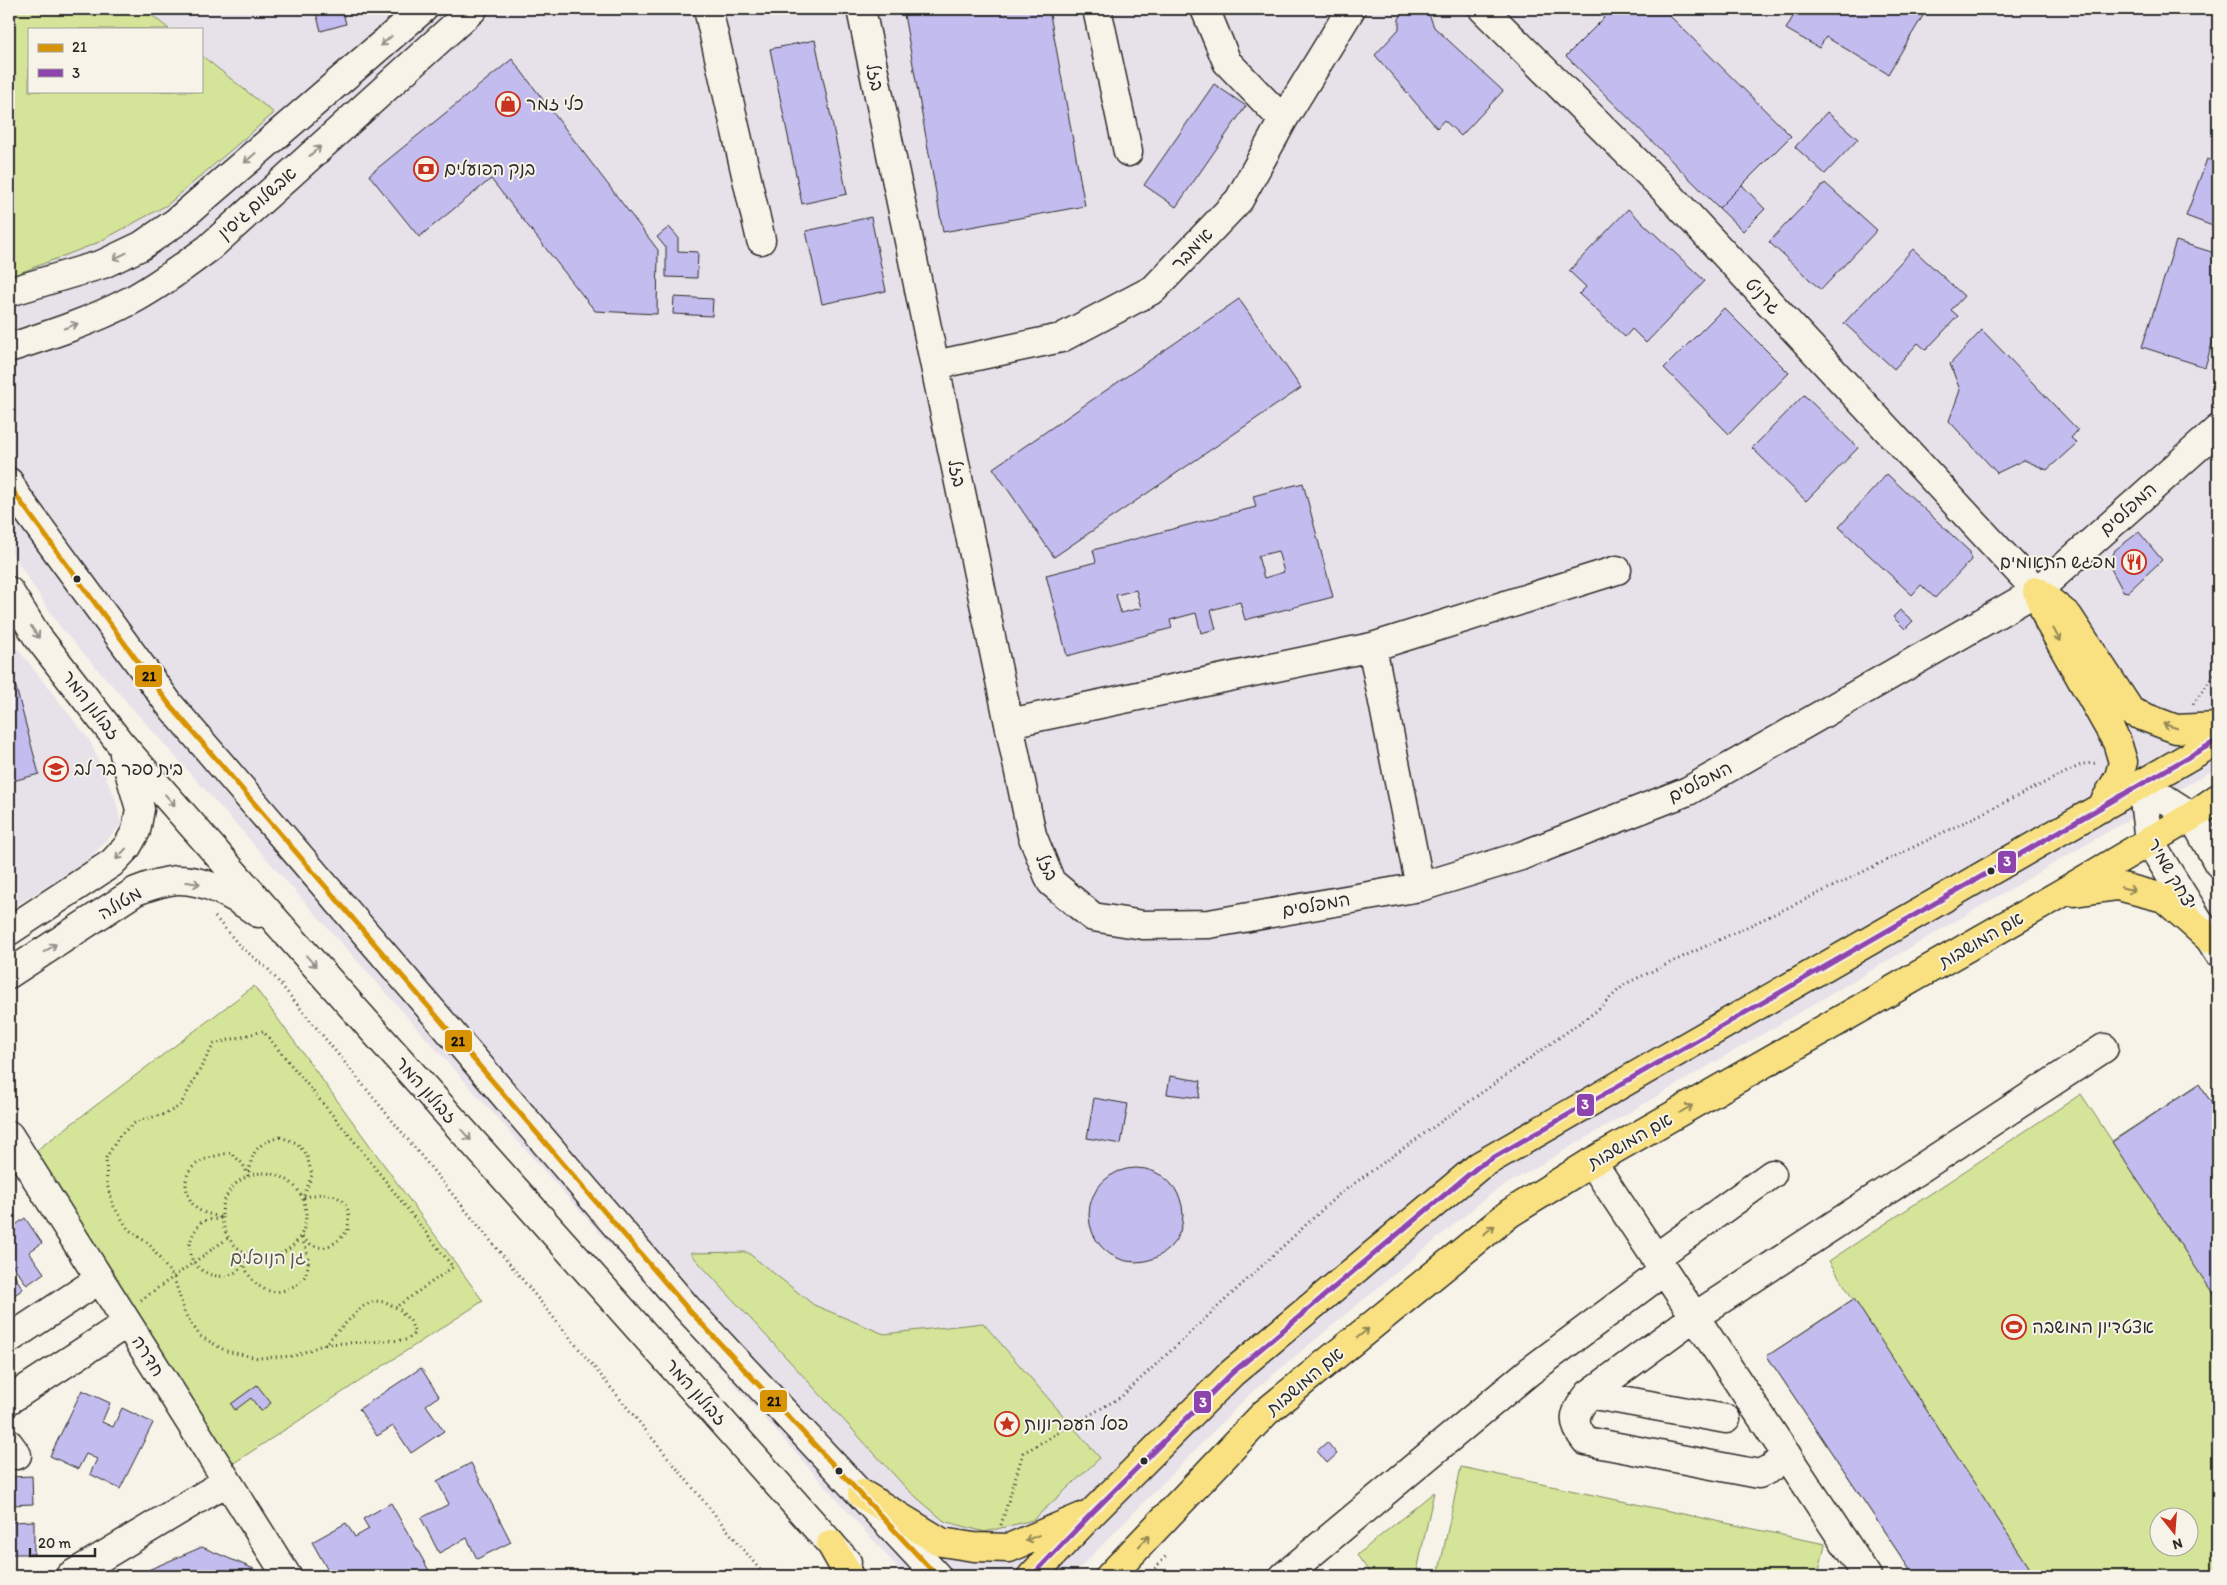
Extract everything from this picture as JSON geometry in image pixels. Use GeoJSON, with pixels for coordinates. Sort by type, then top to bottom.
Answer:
{"type":"FeatureCollection","features":[{"type":"Feature","properties":{"kind":"main road"},"geometry":{"type":"LineString","coordinates":[[2037,591],[2068,616],[2132,712],[2176,729],[2218,727]]}},
{"type":"Feature","properties":{"kind":"main road"},"geometry":{"type":"LineString","coordinates":[[2037,591],[2049,622],[2117,742],[2123,762],[2119,777],[2101,808]]}},
{"type":"Feature","properties":{"kind":"main road"},"geometry":{"type":"LineString","coordinates":[[1032,1576],[1232,1373],[1479,1166],[2218,740]]}},
{"type":"Feature","properties":{"kind":"main road","name":"אם המושבות"},"geometry":{"type":"LineString","coordinates":[[1112,1575],[1266,1412],[1510,1212],[1592,1162],[2062,893],[2192,816],[2218,798]]}},
{"type":"Feature","properties":{"kind":"main road"},"geometry":{"type":"LineString","coordinates":[[2062,893],[2118,886],[2164,898],[2214,945]]}},
{"type":"Feature","properties":{"kind":"main road"},"geometry":{"type":"LineString","coordinates":[[862,1494],[941,1542],[994,1549],[1009,1548],[1093,1512]]}},
{"type":"Feature","properties":{"kind":"main road"},"geometry":{"type":"LineString","coordinates":[[831,1544],[849,1576]]}},
{"type":"Feature","properties":{"kind":"street"},"geometry":{"type":"LineString","coordinates":[[9,292],[103,264],[141,246],[176,222],[422,9]]}},
{"type":"Feature","properties":{"kind":"street","name":"אבשלום גיסין"},"geometry":{"type":"LineString","coordinates":[[9,357],[21,344],[129,301],[208,248],[443,18],[474,9]]}},
{"type":"Feature","properties":{"kind":"street"},"geometry":{"type":"LineString","coordinates":[[708,9],[761,240]]}},
{"type":"Feature","properties":{"kind":"street","name":"בזל"},"geometry":{"type":"LineString","coordinates":[[861,9],[1032,835],[1051,882],[1093,916]]}},
{"type":"Feature","properties":{"kind":"street"},"geometry":{"type":"LineString","coordinates":[[1097,9],[1128,152]]}},
{"type":"Feature","properties":{"kind":"street"},"geometry":{"type":"LineString","coordinates":[[1205,9],[1227,62],[1283,120]]}},
{"type":"Feature","properties":{"kind":"street","name":"אימבר"},"geometry":{"type":"LineString","coordinates":[[935,365],[1061,338],[1154,289],[1239,200],[1283,120],[1351,9]]}},
{"type":"Feature","properties":{"kind":"street","name":"גרניט"},"geometry":{"type":"LineString","coordinates":[[1483,9],[1664,190],[2037,591]]}},
{"type":"Feature","properties":{"kind":"street","name":"המפלסים"},"geometry":{"type":"LineString","coordinates":[[1093,916],[1143,926],[1209,924],[1420,887],[1521,856],[1688,791],[2037,591],[2218,429]]}},
{"type":"Feature","properties":{"kind":"street"},"geometry":{"type":"LineString","coordinates":[[11,484],[169,704],[687,1308],[937,1576]]}},
{"type":"Feature","properties":{"kind":"street"},"geometry":{"type":"LineString","coordinates":[[1009,723],[1372,647],[1617,570]]}},
{"type":"Feature","properties":{"kind":"street","name":"זבולון המר"},"geometry":{"type":"LineString","coordinates":[[9,591],[37,636],[120,743],[859,1576]]}},
{"type":"Feature","properties":{"kind":"street"},"geometry":{"type":"LineString","coordinates":[[1372,647],[1420,887]]}},
{"type":"Feature","properties":{"kind":"street"},"geometry":{"type":"LineString","coordinates":[[9,931],[112,863],[127,847],[136,831],[140,809],[120,743]]}},
{"type":"Feature","properties":{"kind":"street"},"geometry":{"type":"LineString","coordinates":[[2142,784],[2192,816],[2218,863]]}},
{"type":"Feature","properties":{"kind":"street","name":"יצחק שמיר"},"geometry":{"type":"LineString","coordinates":[[2142,784],[2149,841],[2214,945]]}},
{"type":"Feature","properties":{"kind":"street","name":"מטולה"},"geometry":{"type":"LineString","coordinates":[[9,974],[136,891],[154,884],[178,880],[201,884],[237,898],[291,938]]}},
{"type":"Feature","properties":{"kind":"street"},"geometry":{"type":"LineString","coordinates":[[1787,1456],[1759,1474],[1586,1441],[1578,1432],[1575,1419],[1579,1406],[1589,1394],[1694,1317],[2104,1048]]}},
{"type":"Feature","properties":{"kind":"street","name":"חדרה"},"geometry":{"type":"LineString","coordinates":[[9,1135],[287,1576]]}},
{"type":"Feature","properties":{"kind":"street"},"geometry":{"type":"LineString","coordinates":[[1592,1162],[1867,1576]]}},
{"type":"Feature","properties":{"kind":"street"},"geometry":{"type":"LineString","coordinates":[[1284,1576],[1530,1371],[1772,1174]]}},
{"type":"Feature","properties":{"kind":"street"},"geometry":{"type":"LineString","coordinates":[[9,1339],[100,1279]]}},
{"type":"Feature","properties":{"kind":"street"},"geometry":{"type":"LineString","coordinates":[[9,1400],[124,1318]]}},
{"type":"Feature","properties":{"kind":"street"},"geometry":{"type":"LineString","coordinates":[[1589,1394],[1726,1419]]}},
{"type":"Feature","properties":{"kind":"street"},"geometry":{"type":"LineString","coordinates":[[70,1576],[226,1482]]}},
{"type":"Feature","properties":{"kind":"path"},"geometry":{"type":"LineString","coordinates":[[2176,729],[2218,670]]}},
{"type":"Feature","properties":{"kind":"path"},"geometry":{"type":"LineString","coordinates":[[994,1549],[1023,1453],[1121,1397],[1338,1195],[1594,1012],[1625,984],[1834,886],[2083,764],[2123,762]]}},
{"type":"Feature","properties":{"kind":"path"},"geometry":{"type":"LineString","coordinates":[[214,916],[240,946],[269,970],[765,1576]]}},
{"type":"Feature","properties":{"kind":"path"},"geometry":{"type":"LineString","coordinates":[[325,1344],[362,1308],[374,1301],[386,1302],[396,1307],[410,1321],[415,1333],[407,1340],[325,1344],[294,1356],[258,1358],[226,1350],[200,1336],[185,1314],[174,1278],[149,1244],[128,1229],[113,1206],[107,1184],[106,1158],[120,1135],[138,1121],[165,1114],[180,1106],[214,1044],[263,1032],[354,1141],[453,1267],[396,1307]]}},
{"type":"Feature","properties":{"kind":"path"},"geometry":{"type":"LineString","coordinates":[[248,1176],[252,1153],[263,1143],[280,1137],[297,1143],[307,1156],[312,1175],[302,1198]]}},
{"type":"Feature","properties":{"kind":"path"},"geometry":{"type":"LineString","coordinates":[[222,1218],[198,1210],[188,1197],[185,1183],[189,1171],[198,1161],[213,1155],[231,1153],[243,1164],[248,1176]]}},
{"type":"Feature","properties":{"kind":"path"},"geometry":{"type":"LineString","coordinates":[[262,1173],[282,1177],[294,1186],[302,1198],[306,1212],[305,1227],[301,1236],[291,1247],[279,1255],[264,1258],[249,1255],[238,1249],[228,1238],[222,1224],[222,1209],[226,1195],[236,1184],[248,1176],[262,1173]]}},
{"type":"Feature","properties":{"kind":"path"},"geometry":{"type":"LineString","coordinates":[[301,1236],[310,1246],[320,1249],[339,1241],[348,1230],[348,1210],[337,1197],[321,1193],[302,1198]]}},
{"type":"Feature","properties":{"kind":"path"},"geometry":{"type":"LineString","coordinates":[[222,1218],[202,1221],[192,1233],[189,1247],[194,1263],[204,1272],[216,1277],[237,1272],[249,1255]]}},
{"type":"Feature","properties":{"kind":"path"},"geometry":{"type":"LineString","coordinates":[[249,1255],[245,1268],[252,1281],[265,1290],[282,1293],[301,1283],[308,1269],[308,1254],[301,1236]]}},
{"type":"Feature","properties":{"kind":"path"},"geometry":{"type":"LineString","coordinates":[[124,1318],[228,1238]]}},
{"type":"Feature","properties":{"kind":"path"},"geometry":{"type":"LineString","coordinates":[[1148,1576],[1167,1554]]}},
{"type":"Feature","properties":{"kind":"shaded area"},"geometry":{"type":"Polygon","coordinates":[[[9,9],[2218,9],[2218,767],[1492,1193],[1250,1394],[1072,1576],[905,1576],[60,627],[9,549],[9,9]]]}},
{"type":"Feature","properties":{"kind":"shaded area","name":"בית ספר בר לב"},"geometry":{"type":"Polygon","coordinates":[[[18,649],[90,741],[115,797],[121,825],[85,863],[9,910],[9,652],[18,649]]]}},
{"type":"Feature","properties":{"kind":"green space"},"geometry":{"type":"Polygon","coordinates":[[[9,9],[144,9],[168,28],[28,28],[28,92],[202,92],[202,56],[274,113],[167,205],[97,243],[9,277],[9,9]]]}},
{"type":"Feature","properties":{"kind":"green space","name":"גן הנופלים"},"geometry":{"type":"Polygon","coordinates":[[[254,986],[483,1301],[220,1472],[25,1159],[254,986]]]}},
{"type":"Feature","properties":{"kind":"green space","name":"אצטדיון המושבה"},"geometry":{"type":"Polygon","coordinates":[[[2199,1084],[2218,1113],[2218,1576],[1914,1576],[1767,1356],[1853,1299],[1829,1261],[2081,1094],[2112,1141],[2199,1084]]]}},
{"type":"Feature","properties":{"kind":"green space"},"geometry":{"type":"Polygon","coordinates":[[[747,1252],[814,1305],[884,1334],[983,1323],[1100,1458],[1033,1520],[985,1532],[944,1521],[908,1490],[690,1253],[747,1252]]]}},
{"type":"Feature","properties":{"kind":"green space"},"geometry":{"type":"Polygon","coordinates":[[[1461,1467],[1825,1544],[1818,1576],[1438,1576],[1461,1467]]]}},
{"type":"Feature","properties":{"kind":"green space"},"geometry":{"type":"Polygon","coordinates":[[[1434,1492],[1416,1576],[1372,1576],[1357,1555],[1434,1492]]]}},
{"type":"Feature","properties":{"kind":"building"},"geometry":{"type":"Polygon","coordinates":[[[315,9],[342,9],[346,24],[321,31],[315,9]]]}},
{"type":"Feature","properties":{"kind":"building"},"geometry":{"type":"Polygon","coordinates":[[[903,9],[1049,9],[1085,206],[943,232],[903,9]]]}},
{"type":"Feature","properties":{"kind":"building"},"geometry":{"type":"Polygon","coordinates":[[[1405,9],[1427,9],[1434,27],[1503,91],[1461,136],[1444,120],[1437,128],[1375,55],[1399,29],[1399,19],[1405,9]]]}},
{"type":"Feature","properties":{"kind":"building"},"geometry":{"type":"Polygon","coordinates":[[[1595,9],[1663,9],[1791,136],[1719,208],[1566,56],[1604,18],[1595,9]]]}},
{"type":"Feature","properties":{"kind":"building"},"geometry":{"type":"Polygon","coordinates":[[[1788,9],[1927,9],[1888,74],[1826,37],[1819,48],[1786,29],[1795,13],[1788,9]]]}},
{"type":"Feature","properties":{"kind":"building"},"geometry":{"type":"Polygon","coordinates":[[[815,40],[847,194],[802,204],[770,49],[815,40]]]}},
{"type":"Feature","properties":{"kind":"building"},"geometry":{"type":"Polygon","coordinates":[[[512,59],[658,250],[657,314],[595,311],[491,179],[419,237],[369,175],[512,59]]]}},
{"type":"Feature","properties":{"kind":"building"},"geometry":{"type":"Polygon","coordinates":[[[1214,84],[1246,106],[1176,207],[1144,185],[1214,84]]]}},
{"type":"Feature","properties":{"kind":"building"},"geometry":{"type":"Polygon","coordinates":[[[1827,112],[1858,139],[1825,174],[1795,147],[1827,112]]]}},
{"type":"Feature","properties":{"kind":"building"},"geometry":{"type":"Polygon","coordinates":[[[2207,159],[2218,163],[2218,228],[2186,216],[2207,159]]]}},
{"type":"Feature","properties":{"kind":"building"},"geometry":{"type":"Polygon","coordinates":[[[1825,183],[1877,230],[1821,290],[1769,242],[1825,183]]]}},
{"type":"Feature","properties":{"kind":"building"},"geometry":{"type":"Polygon","coordinates":[[[1742,185],[1765,209],[1743,231],[1719,208],[1742,185]]]}},
{"type":"Feature","properties":{"kind":"building"},"geometry":{"type":"Polygon","coordinates":[[[1628,209],[1705,281],[1646,343],[1632,329],[1625,337],[1579,294],[1586,287],[1569,271],[1628,209]]]}},
{"type":"Feature","properties":{"kind":"building"},"geometry":{"type":"Polygon","coordinates":[[[871,217],[886,291],[822,304],[806,231],[871,217]]]}},
{"type":"Feature","properties":{"kind":"building"},"geometry":{"type":"Polygon","coordinates":[[[669,227],[678,237],[678,251],[698,252],[697,278],[666,277],[666,248],[657,237],[669,227]]]}},
{"type":"Feature","properties":{"kind":"building"},"geometry":{"type":"Polygon","coordinates":[[[2176,241],[2218,254],[2218,324],[2205,367],[2142,347],[2176,241]]]}},
{"type":"Feature","properties":{"kind":"building"},"geometry":{"type":"Polygon","coordinates":[[[1913,249],[1964,296],[1951,310],[1958,316],[1926,350],[1918,343],[1894,369],[1844,323],[1913,249]]]}},
{"type":"Feature","properties":{"kind":"building"},"geometry":{"type":"Polygon","coordinates":[[[674,297],[713,299],[712,316],[673,314],[674,297]]]}},
{"type":"Feature","properties":{"kind":"building"},"geometry":{"type":"Polygon","coordinates":[[[1239,299],[1301,388],[1054,557],[993,468],[1239,299]]]}},
{"type":"Feature","properties":{"kind":"building"},"geometry":{"type":"Polygon","coordinates":[[[1724,308],[1789,373],[1729,434],[1664,368],[1724,308]]]}},
{"type":"Feature","properties":{"kind":"building"},"geometry":{"type":"Polygon","coordinates":[[[1982,330],[2078,430],[2071,438],[2077,443],[2047,470],[2024,460],[1997,473],[1949,421],[1960,390],[1950,364],[1982,330]]]}},
{"type":"Feature","properties":{"kind":"building"},"geometry":{"type":"Polygon","coordinates":[[[1804,395],[1858,448],[1806,501],[1752,448],[1804,395]]]}},
{"type":"Feature","properties":{"kind":"building"},"geometry":{"type":"Polygon","coordinates":[[[1887,474],[1970,552],[1971,560],[1935,598],[1921,585],[1912,595],[1839,527],[1887,474]]]}},
{"type":"Feature","properties":{"kind":"building"},"geometry":{"type":"Polygon","coordinates":[[[1303,483],[1333,597],[1245,620],[1240,602],[1211,610],[1216,629],[1201,633],[1196,613],[1170,620],[1172,628],[1067,656],[1046,575],[1096,562],[1093,550],[1256,507],[1253,496],[1303,483]],[[1278,551],[1258,556],[1264,578],[1284,572],[1278,551]],[[1136,590],[1116,595],[1121,613],[1141,608],[1136,590]]]}},
{"type":"Feature","properties":{"kind":"building","name":"מפגש התאומים"},"geometry":{"type":"Polygon","coordinates":[[[2139,532],[2162,560],[2128,592],[2123,591],[2109,565],[2115,550],[2139,532]]]}},
{"type":"Feature","properties":{"kind":"building"},"geometry":{"type":"Polygon","coordinates":[[[1900,610],[1913,621],[1905,629],[1893,617],[1900,610]]]}},
{"type":"Feature","properties":{"kind":"building"},"geometry":{"type":"Polygon","coordinates":[[[11,669],[39,774],[9,782],[9,670],[11,669]]]}},
{"type":"Feature","properties":{"kind":"building"},"geometry":{"type":"Polygon","coordinates":[[[1170,1076],[1201,1081],[1199,1098],[1167,1094],[1170,1076]]]}},
{"type":"Feature","properties":{"kind":"building"},"geometry":{"type":"Polygon","coordinates":[[[2199,1084],[2218,1113],[2218,1301],[2112,1142],[2199,1084]]]}},
{"type":"Feature","properties":{"kind":"building"},"geometry":{"type":"Polygon","coordinates":[[[1094,1098],[1128,1104],[1121,1144],[1087,1138],[1094,1098]]]}},
{"type":"Feature","properties":{"kind":"building"},"geometry":{"type":"Polygon","coordinates":[[[1136,1168],[1154,1171],[1169,1182],[1180,1197],[1183,1215],[1180,1233],[1169,1248],[1154,1259],[1136,1262],[1118,1259],[1103,1248],[1092,1233],[1089,1215],[1092,1197],[1103,1182],[1118,1171],[1136,1168]]]}},
{"type":"Feature","properties":{"kind":"building"},"geometry":{"type":"Polygon","coordinates":[[[25,1218],[42,1243],[29,1252],[44,1273],[27,1285],[12,1264],[9,1267],[9,1230],[25,1218]]]}},
{"type":"Feature","properties":{"kind":"building"},"geometry":{"type":"Polygon","coordinates":[[[12,1272],[23,1289],[9,1299],[9,1275],[12,1272]]]}},
{"type":"Feature","properties":{"kind":"building"},"geometry":{"type":"Polygon","coordinates":[[[1854,1299],[2035,1576],[1914,1576],[1767,1356],[1854,1299]]]}},
{"type":"Feature","properties":{"kind":"building"},"geometry":{"type":"Polygon","coordinates":[[[421,1368],[439,1396],[426,1405],[444,1431],[411,1453],[393,1426],[377,1436],[359,1409],[421,1368]]]}},
{"type":"Feature","properties":{"kind":"building"},"geometry":{"type":"Polygon","coordinates":[[[257,1385],[271,1403],[261,1411],[251,1398],[235,1410],[231,1404],[257,1385]]]}},
{"type":"Feature","properties":{"kind":"building"},"geometry":{"type":"Polygon","coordinates":[[[82,1390],[110,1403],[102,1422],[113,1427],[122,1408],[153,1423],[120,1489],[90,1474],[97,1459],[86,1454],[78,1469],[50,1456],[82,1390]]]}},
{"type":"Feature","properties":{"kind":"building"},"geometry":{"type":"Polygon","coordinates":[[[1327,1442],[1337,1454],[1327,1463],[1317,1451],[1327,1442]]]}},
{"type":"Feature","properties":{"kind":"building"},"geometry":{"type":"Polygon","coordinates":[[[471,1463],[511,1542],[477,1559],[467,1538],[439,1553],[421,1518],[449,1504],[437,1481],[471,1463]]]}},
{"type":"Feature","properties":{"kind":"building"},"geometry":{"type":"Polygon","coordinates":[[[32,1476],[33,1504],[11,1505],[12,1522],[34,1521],[34,1554],[9,1554],[9,1477],[32,1476]]]}},
{"type":"Feature","properties":{"kind":"building"},"geometry":{"type":"Polygon","coordinates":[[[391,1503],[431,1574],[427,1576],[331,1576],[312,1542],[346,1523],[355,1537],[369,1529],[363,1519],[391,1503]]]}},
{"type":"Feature","properties":{"kind":"building"},"geometry":{"type":"Polygon","coordinates":[[[202,1547],[254,1569],[257,1576],[134,1576],[202,1547]]]}},
{"type":"Feature","properties":{"kind":"transit line","name":"21"},"geometry":{"type":"LineString","coordinates":[[9,482],[15,494],[169,704],[687,1308],[937,1576]]}},
{"type":"Feature","properties":{"kind":"transit line","name":"3"},"geometry":{"type":"LineString","coordinates":[[1032,1576],[1232,1373],[1479,1166],[2218,740]]}},
{"type":"Feature","properties":{"kind":"place","name":"כלי זמר"},"geometry":{"type":"Point","coordinates":[508,104]}},
{"type":"Feature","properties":{"kind":"place","name":"בנק הפועלים"},"geometry":{"type":"Point","coordinates":[426,169]}},
{"type":"Feature","properties":{"kind":"place","name":"מפגש התאומים"},"geometry":{"type":"Point","coordinates":[2134,562]}},
{"type":"Feature","properties":{"kind":"place","name":"בית ספר בר לב"},"geometry":{"type":"Point","coordinates":[56,769]}},
{"type":"Feature","properties":{"kind":"place","name":"אצטדיון המושבה"},"geometry":{"type":"Point","coordinates":[2014,1327]}},
{"type":"Feature","properties":{"kind":"place","name":"פסל העפרונות"},"geometry":{"type":"Point","coordinates":[1007,1424]}}]}
